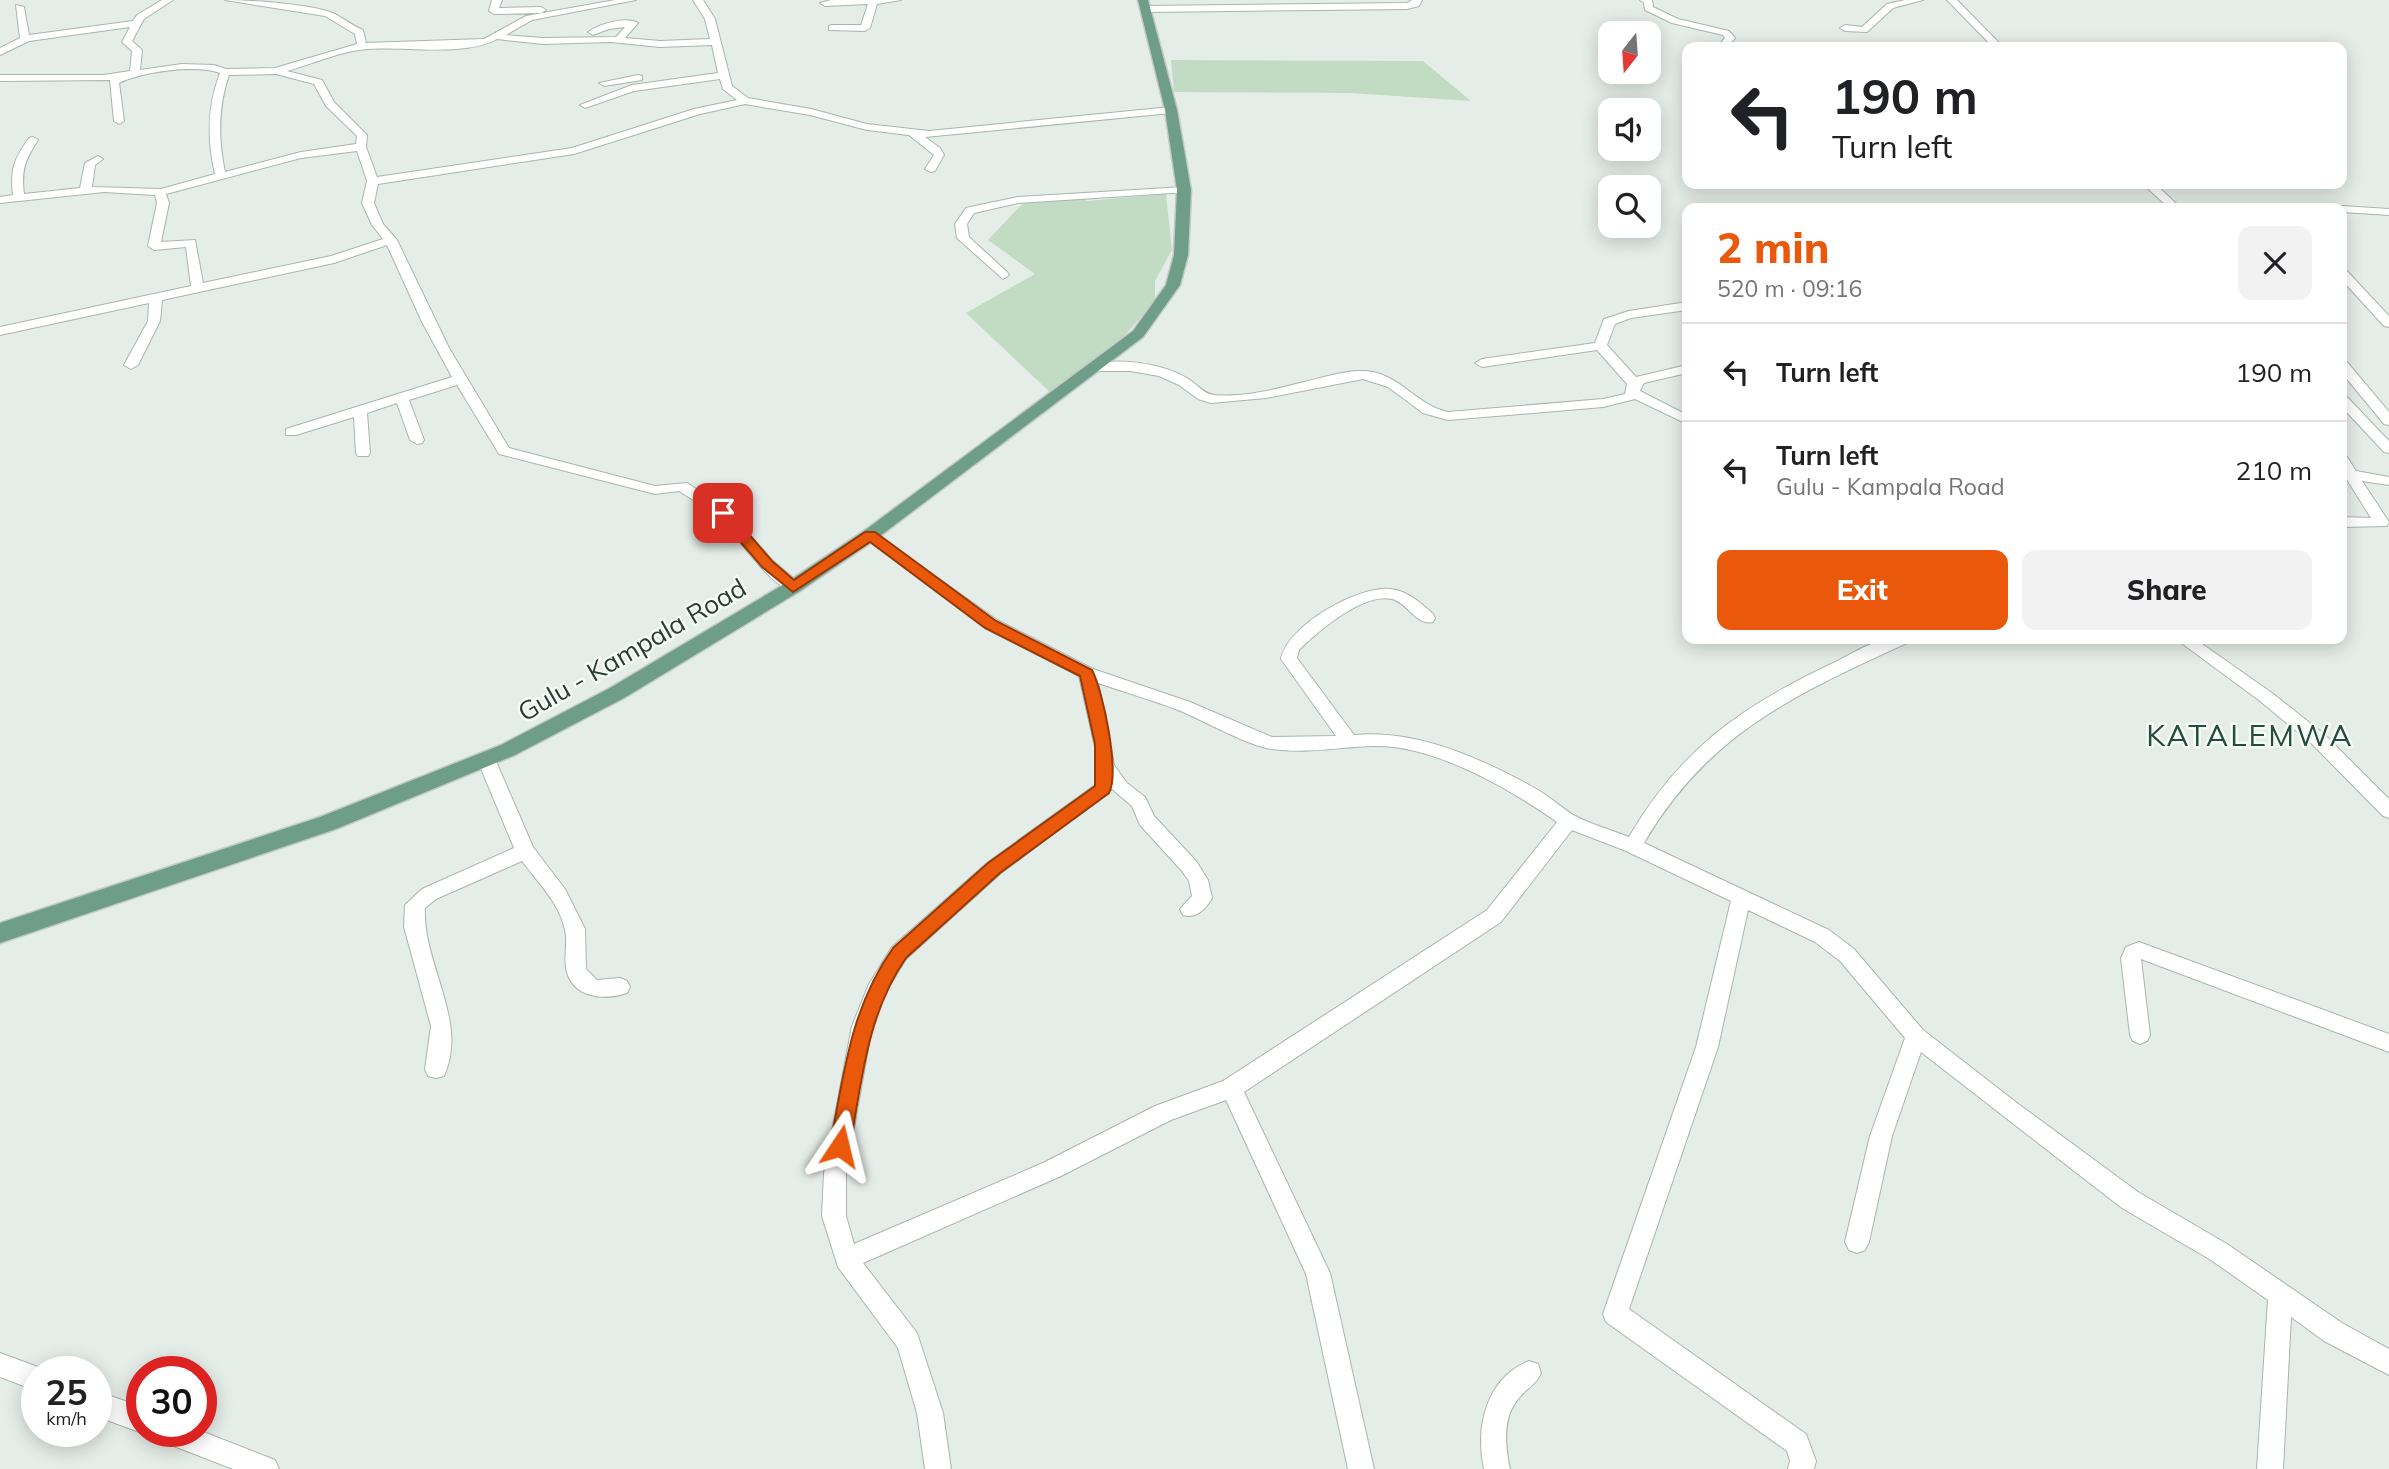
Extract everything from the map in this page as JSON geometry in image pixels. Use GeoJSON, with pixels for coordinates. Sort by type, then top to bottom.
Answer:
{"type":"FeatureCollection","features":[{"type":"Feature","properties":{"kind":"main road","name":"Gulu - Kampala Road"},"geometry":{"type":"LineString","coordinates":[[0,933],[328,822],[486,759],[618,693],[793,587],[870,535],[1138,334],[1173,285],[1181,255],[1184,190],[1171,110],[1145,5]]}},
{"type":"Feature","properties":{"kind":"street"},"geometry":{"type":"LineString","coordinates":[[135,73],[138,50],[127,42],[136,23],[144,14],[168,0]]}},
{"type":"Feature","properties":{"kind":"street"},"geometry":{"type":"LineString","coordinates":[[230,0],[328,13],[345,26],[360,32],[362,46]]}},
{"type":"Feature","properties":{"kind":"street"},"geometry":{"type":"LineString","coordinates":[[520,0],[496,2],[494,12],[551,13]]}},
{"type":"Feature","properties":{"kind":"street"},"geometry":{"type":"LineString","coordinates":[[0,78],[89,78],[182,67],[214,68],[225,72],[276,71],[362,46],[472,45],[499,37],[529,18],[631,0]]}},
{"type":"Feature","properties":{"kind":"street"},"geometry":{"type":"LineString","coordinates":[[698,0],[710,19],[727,87],[745,101]]}},
{"type":"Feature","properties":{"kind":"street"},"geometry":{"type":"LineString","coordinates":[[825,3],[895,0]]}},
{"type":"Feature","properties":{"kind":"street"},"geometry":{"type":"LineString","coordinates":[[1145,5],[1407,6],[1416,4],[1417,0]]}},
{"type":"Feature","properties":{"kind":"street"},"geometry":{"type":"LineString","coordinates":[[1645,0],[1649,2],[1648,8],[1675,21],[1726,33],[1730,38],[1726,42]]}},
{"type":"Feature","properties":{"kind":"street"},"geometry":{"type":"LineString","coordinates":[[1845,28],[1864,30],[1890,6],[1918,0]]}},
{"type":"Feature","properties":{"kind":"street"},"geometry":{"type":"LineString","coordinates":[[1952,0],[1993,42]]}},
{"type":"Feature","properties":{"kind":"street"},"geometry":{"type":"LineString","coordinates":[[832,28],[865,28],[873,1]]}},
{"type":"Feature","properties":{"kind":"street"},"geometry":{"type":"LineString","coordinates":[[19,6],[24,36],[27,38]]}},
{"type":"Feature","properties":{"kind":"street"},"geometry":{"type":"LineString","coordinates":[[0,52],[27,38],[136,23]]}},
{"type":"Feature","properties":{"kind":"street"},"geometry":{"type":"LineString","coordinates":[[591,37],[604,26],[632,23],[618,40]]}},
{"type":"Feature","properties":{"kind":"street"},"geometry":{"type":"LineString","coordinates":[[499,37],[591,37],[660,44],[716,42]]}},
{"type":"Feature","properties":{"kind":"street"},"geometry":{"type":"LineString","coordinates":[[276,71],[318,82],[330,104],[362,135],[361,147],[373,181],[368,203],[378,225],[391,240],[417,302],[458,380],[504,451],[655,490],[682,486],[723,513],[767,564],[793,587]]}},
{"type":"Feature","properties":{"kind":"street"},"geometry":{"type":"LineString","coordinates":[[221,176],[213,129],[219,85],[225,72]]}},
{"type":"Feature","properties":{"kind":"street"},"geometry":{"type":"LineString","coordinates":[[119,121],[114,82],[135,73]]}},
{"type":"Feature","properties":{"kind":"street"},"geometry":{"type":"LineString","coordinates":[[604,83],[641,77],[724,75]]}},
{"type":"Feature","properties":{"kind":"street"},"geometry":{"type":"LineString","coordinates":[[585,105],[641,77]]}},
{"type":"Feature","properties":{"kind":"street"},"geometry":{"type":"LineString","coordinates":[[373,181],[574,151],[698,111],[745,101],[811,112],[867,127],[913,133],[1171,110]]}},
{"type":"Feature","properties":{"kind":"street"},"geometry":{"type":"LineString","coordinates":[[913,133],[939,155],[931,169]]}},
{"type":"Feature","properties":{"kind":"street"},"geometry":{"type":"LineString","coordinates":[[19,198],[17,180],[20,159],[33,139]]}},
{"type":"Feature","properties":{"kind":"street"},"geometry":{"type":"LineString","coordinates":[[0,200],[104,189],[161,192],[301,155],[361,147]]}},
{"type":"Feature","properties":{"kind":"street"},"geometry":{"type":"LineString","coordinates":[[84,191],[90,180],[90,163],[98,159]]}},
{"type":"Feature","properties":{"kind":"street"},"geometry":{"type":"LineString","coordinates":[[2154,189],[2170,203]]}},
{"type":"Feature","properties":{"kind":"street"},"geometry":{"type":"LineString","coordinates":[[1003,275],[963,238],[961,224],[970,210],[1018,200],[1184,190]]}},
{"type":"Feature","properties":{"kind":"street"},"geometry":{"type":"LineString","coordinates":[[161,192],[163,203],[154,246],[191,243],[198,290]]}},
{"type":"Feature","properties":{"kind":"street"},"geometry":{"type":"LineString","coordinates":[[2347,209],[2389,210]]}},
{"type":"Feature","properties":{"kind":"street"},"geometry":{"type":"LineString","coordinates":[[0,331],[359,253],[391,240]]}},
{"type":"Feature","properties":{"kind":"street"},"geometry":{"type":"LineString","coordinates":[[2347,278],[2389,323]]}},
{"type":"Feature","properties":{"kind":"street"},"geometry":{"type":"LineString","coordinates":[[131,365],[154,321],[156,299]]}},
{"type":"Feature","properties":{"kind":"street"},"geometry":{"type":"LineString","coordinates":[[1600,346],[1606,328],[1617,318],[1682,307]]}},
{"type":"Feature","properties":{"kind":"street"},"geometry":{"type":"LineString","coordinates":[[1482,363],[1600,346]]}},
{"type":"Feature","properties":{"kind":"street"},"geometry":{"type":"LineString","coordinates":[[1600,346],[1634,388],[1682,417]]}},
{"type":"Feature","properties":{"kind":"street"},"geometry":{"type":"LineString","coordinates":[[1097,367],[1123,365],[1166,375],[1183,381],[1204,398],[1212,399],[1289,390],[1340,378],[1371,376],[1392,383],[1424,407],[1443,416],[1471,416],[1603,403],[1630,397],[1634,388],[1645,378],[1682,370]]}},
{"type":"Feature","properties":{"kind":"street"},"geometry":{"type":"LineString","coordinates":[[2347,371],[2389,421]]}},
{"type":"Feature","properties":{"kind":"street"},"geometry":{"type":"LineString","coordinates":[[291,432],[458,380]]}},
{"type":"Feature","properties":{"kind":"street"},"geometry":{"type":"LineString","coordinates":[[2347,393],[2389,432]]}},
{"type":"Feature","properties":{"kind":"street"},"geometry":{"type":"LineString","coordinates":[[401,397],[416,440]]}},
{"type":"Feature","properties":{"kind":"street"},"geometry":{"type":"LineString","coordinates":[[2347,405],[2389,449]]}},
{"type":"Feature","properties":{"kind":"street"},"geometry":{"type":"LineString","coordinates":[[360,410],[363,453]]}},
{"type":"Feature","properties":{"kind":"street"},"geometry":{"type":"LineString","coordinates":[[2347,468],[2382,523],[2347,522]]}},
{"type":"Feature","properties":{"kind":"street"},"geometry":{"type":"LineString","coordinates":[[2347,473],[2389,481]]}},
{"type":"Feature","properties":{"kind":"street"},"geometry":{"type":"LineString","coordinates":[[870,535],[991,624],[1087,673],[1184,706],[1270,743],[1314,745],[1382,739],[1408,743],[1460,760],[1532,795],[1569,821],[1633,846],[1790,920],[1838,946],[1867,975],[1916,1036],[2130,1200],[2219,1252],[2333,1332],[2389,1363]]}},
{"type":"Feature","properties":{"kind":"street"},"geometry":{"type":"LineString","coordinates":[[1348,740],[1289,659],[1291,648],[1325,620],[1363,598],[1382,593],[1399,596],[1427,618]]}},
{"type":"Feature","properties":{"kind":"street"},"geometry":{"type":"LineString","coordinates":[[1633,846],[1653,810],[1678,778],[1709,747],[1808,681],[1890,644]]}},
{"type":"Feature","properties":{"kind":"street"},"geometry":{"type":"LineString","coordinates":[[2192,644],[2229,669],[2307,730],[2389,811]]}},
{"type":"Feature","properties":{"kind":"street"},"geometry":{"type":"LineString","coordinates":[[938,1469],[930,1413],[908,1342],[846,1259],[834,1216],[835,1173],[862,1026],[876,990],[899,953],[994,868],[1103,788],[1105,766],[1087,673]]}},
{"type":"Feature","properties":{"kind":"street"},"geometry":{"type":"LineString","coordinates":[[486,759],[525,851],[558,894],[575,929],[576,970],[582,981],[593,989],[620,987]]}},
{"type":"Feature","properties":{"kind":"street"},"geometry":{"type":"LineString","coordinates":[[1105,766],[1121,788],[1139,802],[1147,820],[1189,866],[1198,880],[1202,898],[1190,909]]}},
{"type":"Feature","properties":{"kind":"street"},"geometry":{"type":"LineString","coordinates":[[846,1259],[1051,1170],[1163,1113],[1231,1088],[1494,916],[1569,821]]}},
{"type":"Feature","properties":{"kind":"street"},"geometry":{"type":"LineString","coordinates":[[436,1069],[441,1026],[414,927],[415,905],[429,894],[525,851]]}},
{"type":"Feature","properties":{"kind":"street"},"geometry":{"type":"LineString","coordinates":[[1741,899],[1707,1047],[1615,1314],[1797,1443],[1802,1461],[1801,1469]]}},
{"type":"Feature","properties":{"kind":"street"},"geometry":{"type":"LineString","coordinates":[[2140,1035],[2131,958],[2133,953],[2139,950],[2389,1043]]}},
{"type":"Feature","properties":{"kind":"street"},"geometry":{"type":"LineString","coordinates":[[1857,1242],[1881,1136],[1916,1036]]}},
{"type":"Feature","properties":{"kind":"street"},"geometry":{"type":"LineString","coordinates":[[1231,1088],[1318,1273],[1361,1469]]}},
{"type":"Feature","properties":{"kind":"street"},"geometry":{"type":"LineString","coordinates":[[2270,1469],[2280,1295]]}},
{"type":"Feature","properties":{"kind":"street"},"geometry":{"type":"LineString","coordinates":[[0,1365],[21,1373]]}},
{"type":"Feature","properties":{"kind":"street"},"geometry":{"type":"LineString","coordinates":[[1497,1469],[1492,1452],[1499,1410],[1510,1389],[1529,1373]]}},
{"type":"Feature","properties":{"kind":"street"},"geometry":{"type":"LineString","coordinates":[[209,1447],[266,1469]]}},
{"type":"Feature","properties":{"kind":"green space"},"geometry":{"type":"Polygon","coordinates":[[[1171,60],[1423,61],[1471,101],[1351,93],[1174,92],[1171,60]]]}},
{"type":"Feature","properties":{"kind":"green space"},"geometry":{"type":"Polygon","coordinates":[[[1166,194],[1172,250],[1155,281],[1155,301],[1119,342],[1053,395],[966,313],[1035,274],[988,240],[1024,202],[1084,198],[1087,201],[1166,194]]]}},
{"type":"Feature","properties":{"kind":"district","name":"KATALEMWA"},"geometry":{"type":"Point","coordinates":[2250,736]}},
{"type":"Feature","properties":{"kind":"route"},"geometry":{"type":"LineString","coordinates":[[723,513],[767,564],[793,587],[870,535],[991,624],[1087,673],[1103,744],[1103,788],[1093,798],[994,868],[899,953],[888,969],[876,990],[862,1026],[840,1146]]}}]}
